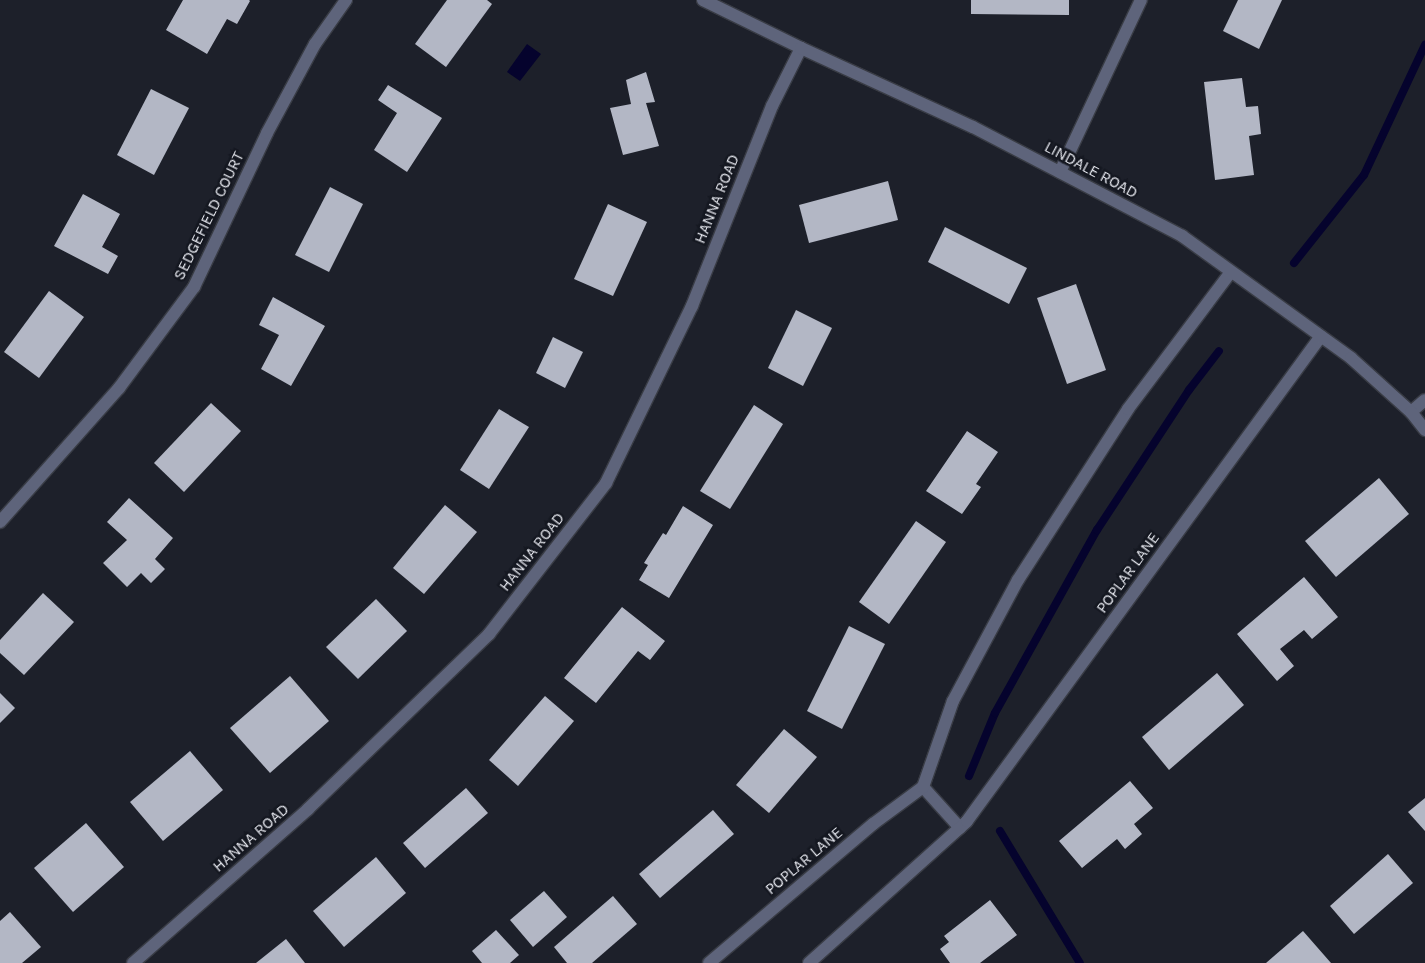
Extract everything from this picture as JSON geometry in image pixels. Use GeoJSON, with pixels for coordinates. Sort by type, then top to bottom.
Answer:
{"type":"FeatureCollection","features":[{"type":"Feature","properties":{"kind":"street","name":"SEDGEFIELD COURT"},"geometry":{"type":"LineString","coordinates":[[0,522],[119,388],[194,287],[266,133],[315,44],[346,0]]}},
{"type":"Feature","properties":{"kind":"street","name":"LINDALE ROAD"},"geometry":{"type":"LineString","coordinates":[[703,0],[801,48],[973,127],[1182,236],[1351,358],[1410,412],[1425,430]]}},
{"type":"Feature","properties":{"kind":"street"},"geometry":{"type":"LineString","coordinates":[[1060,172],[1141,0]]}},
{"type":"Feature","properties":{"kind":"street","name":"HANNA ROAD"},"geometry":{"type":"LineString","coordinates":[[132,963],[308,809],[489,634],[606,483],[692,306],[772,106],[801,48]]}},
{"type":"Feature","properties":{"kind":"street"},"geometry":{"type":"LineString","coordinates":[[960,828],[923,788],[952,701],[1018,580],[1128,409],[1231,272]]}},
{"type":"Feature","properties":{"kind":"street","name":"POPLAR LANE"},"geometry":{"type":"LineString","coordinates":[[809,963],[967,821],[1321,336]]}},
{"type":"Feature","properties":{"kind":"street"},"geometry":{"type":"LineString","coordinates":[[1410,412],[1425,400]]}},
{"type":"Feature","properties":{"kind":"street","name":"POPLAR LANE"},"geometry":{"type":"LineString","coordinates":[[709,963],[874,824],[923,788]]}},
{"type":"Feature","properties":{"kind":"shaded area"},"geometry":{"type":"Polygon","coordinates":[[[527,44],[541,54],[520,81],[507,72],[527,44]]]}},
{"type":"Feature","properties":{"kind":"building"},"geometry":{"type":"Polygon","coordinates":[[[183,0],[250,1],[237,24],[227,19],[207,54],[166,30],[183,0]]]}},
{"type":"Feature","properties":{"kind":"building"},"geometry":{"type":"Polygon","coordinates":[[[447,0],[487,0],[492,4],[446,67],[415,44],[447,0]]]}},
{"type":"Feature","properties":{"kind":"building"},"geometry":{"type":"Polygon","coordinates":[[[971,0],[1069,0],[1069,15],[971,14],[971,0]]]}},
{"type":"Feature","properties":{"kind":"building"},"geometry":{"type":"Polygon","coordinates":[[[1238,0],[1282,0],[1259,49],[1223,31],[1238,0]]]}},
{"type":"Feature","properties":{"kind":"building"},"geometry":{"type":"Polygon","coordinates":[[[646,72],[655,102],[646,103],[659,146],[623,155],[610,108],[631,104],[626,80],[646,72]]]}},
{"type":"Feature","properties":{"kind":"building"},"geometry":{"type":"Polygon","coordinates":[[[1242,78],[1246,107],[1258,106],[1261,134],[1249,136],[1254,175],[1215,180],[1204,82],[1242,78]]]}},
{"type":"Feature","properties":{"kind":"building"},"geometry":{"type":"Polygon","coordinates":[[[388,85],[442,118],[407,172],[374,150],[397,113],[378,100],[388,85]]]}},
{"type":"Feature","properties":{"kind":"building"},"geometry":{"type":"Polygon","coordinates":[[[151,89],[189,108],[154,175],[117,155],[151,89]]]}},
{"type":"Feature","properties":{"kind":"building"},"geometry":{"type":"Polygon","coordinates":[[[888,181],[898,220],[809,243],[799,205],[888,181]]]}},
{"type":"Feature","properties":{"kind":"building"},"geometry":{"type":"Polygon","coordinates":[[[330,187],[363,204],[329,272],[295,255],[330,187]]]}},
{"type":"Feature","properties":{"kind":"building"},"geometry":{"type":"Polygon","coordinates":[[[83,194],[120,214],[102,247],[118,256],[108,274],[54,246],[83,194]]]}},
{"type":"Feature","properties":{"kind":"building"},"geometry":{"type":"Polygon","coordinates":[[[608,204],[647,222],[613,296],[574,279],[608,204]]]}},
{"type":"Feature","properties":{"kind":"building"},"geometry":{"type":"Polygon","coordinates":[[[945,227],[1027,268],[1009,304],[928,262],[945,227]]]}},
{"type":"Feature","properties":{"kind":"building"},"geometry":{"type":"Polygon","coordinates":[[[1076,284],[1106,370],[1067,384],[1037,298],[1076,284]]]}},
{"type":"Feature","properties":{"kind":"building"},"geometry":{"type":"Polygon","coordinates":[[[49,291],[84,317],[39,378],[4,352],[49,291]]]}},
{"type":"Feature","properties":{"kind":"building"},"geometry":{"type":"Polygon","coordinates":[[[273,297],[325,326],[291,386],[261,369],[279,335],[259,325],[273,297]]]}},
{"type":"Feature","properties":{"kind":"building"},"geometry":{"type":"Polygon","coordinates":[[[796,310],[832,328],[803,386],[768,368],[796,310]]]}},
{"type":"Feature","properties":{"kind":"building"},"geometry":{"type":"Polygon","coordinates":[[[553,337],[583,352],[565,388],[536,373],[553,337]]]}},
{"type":"Feature","properties":{"kind":"building"},"geometry":{"type":"Polygon","coordinates":[[[211,403],[241,431],[184,492],[154,463],[211,403]]]}},
{"type":"Feature","properties":{"kind":"building"},"geometry":{"type":"Polygon","coordinates":[[[754,405],[783,424],[730,509],[700,491],[754,405]]]}},
{"type":"Feature","properties":{"kind":"building"},"geometry":{"type":"Polygon","coordinates":[[[499,409],[529,427],[489,489],[460,470],[499,409]]]}},
{"type":"Feature","properties":{"kind":"building"},"geometry":{"type":"Polygon","coordinates":[[[967,431],[998,452],[976,484],[981,487],[962,514],[926,491],[967,431]]]}},
{"type":"Feature","properties":{"kind":"building"},"geometry":{"type":"Polygon","coordinates":[[[1379,478],[1409,514],[1336,577],[1305,541],[1379,478]]]}},
{"type":"Feature","properties":{"kind":"building"},"geometry":{"type":"Polygon","coordinates":[[[129,498],[173,538],[155,559],[165,569],[151,583],[141,573],[127,587],[103,563],[127,540],[107,522],[129,498]]]}},
{"type":"Feature","properties":{"kind":"building"},"geometry":{"type":"Polygon","coordinates":[[[445,505],[477,532],[424,594],[393,568],[445,505]]]}},
{"type":"Feature","properties":{"kind":"building"},"geometry":{"type":"Polygon","coordinates":[[[683,506],[713,525],[669,598],[639,580],[648,565],[644,563],[663,533],[666,535],[683,506]]]}},
{"type":"Feature","properties":{"kind":"building"},"geometry":{"type":"Polygon","coordinates":[[[916,521],[946,542],[889,624],[859,602],[916,521]]]}},
{"type":"Feature","properties":{"kind":"building"},"geometry":{"type":"Polygon","coordinates":[[[1304,577],[1338,617],[1312,639],[1304,630],[1280,649],[1294,666],[1277,681],[1237,634],[1304,577]]]}},
{"type":"Feature","properties":{"kind":"building"},"geometry":{"type":"Polygon","coordinates":[[[43,593],[74,622],[24,675],[0,653],[0,640],[43,593]]]}},
{"type":"Feature","properties":{"kind":"building"},"geometry":{"type":"Polygon","coordinates":[[[376,599],[407,631],[358,679],[326,647],[376,599]]]}},
{"type":"Feature","properties":{"kind":"building"},"geometry":{"type":"Polygon","coordinates":[[[622,607],[665,641],[650,660],[638,651],[596,703],[564,678],[622,607]]]}},
{"type":"Feature","properties":{"kind":"building"},"geometry":{"type":"Polygon","coordinates":[[[849,626],[885,644],[842,729],[807,711],[849,626]]]}},
{"type":"Feature","properties":{"kind":"building"},"geometry":{"type":"Polygon","coordinates":[[[1217,673],[1244,705],[1169,770],[1142,737],[1217,673]]]}},
{"type":"Feature","properties":{"kind":"building"},"geometry":{"type":"Polygon","coordinates":[[[290,676],[329,721],[270,773],[230,728],[290,676]]]}},
{"type":"Feature","properties":{"kind":"building"},"geometry":{"type":"Polygon","coordinates":[[[0,693],[15,708],[0,723],[0,693]]]}},
{"type":"Feature","properties":{"kind":"building"},"geometry":{"type":"Polygon","coordinates":[[[545,696],[574,721],[518,786],[489,760],[545,696]]]}},
{"type":"Feature","properties":{"kind":"building"},"geometry":{"type":"Polygon","coordinates":[[[784,729],[817,757],[769,813],[736,785],[784,729]]]}},
{"type":"Feature","properties":{"kind":"building"},"geometry":{"type":"Polygon","coordinates":[[[190,751],[223,790],[163,841],[130,802],[190,751]]]}},
{"type":"Feature","properties":{"kind":"building"},"geometry":{"type":"Polygon","coordinates":[[[1130,781],[1153,808],[1134,824],[1142,834],[1125,849],[1117,839],[1082,868],[1059,841],[1130,781]]]}},
{"type":"Feature","properties":{"kind":"building"},"geometry":{"type":"Polygon","coordinates":[[[466,788],[488,813],[425,868],[403,843],[466,788]]]}},
{"type":"Feature","properties":{"kind":"building"},"geometry":{"type":"Polygon","coordinates":[[[1425,798],[1425,831],[1408,812],[1425,798]]]}},
{"type":"Feature","properties":{"kind":"building"},"geometry":{"type":"Polygon","coordinates":[[[713,810],[734,834],[660,898],[639,874],[713,810]]]}},
{"type":"Feature","properties":{"kind":"building"},"geometry":{"type":"Polygon","coordinates":[[[86,823],[124,867],[73,912],[34,868],[86,823]]]}},
{"type":"Feature","properties":{"kind":"building"},"geometry":{"type":"Polygon","coordinates":[[[1388,854],[1413,883],[1354,934],[1330,906],[1388,854]]]}},
{"type":"Feature","properties":{"kind":"building"},"geometry":{"type":"Polygon","coordinates":[[[376,857],[406,893],[344,947],[313,911],[376,857]]]}},
{"type":"Feature","properties":{"kind":"building"},"geometry":{"type":"Polygon","coordinates":[[[544,891],[567,917],[533,947],[510,920],[544,891]]]}},
{"type":"Feature","properties":{"kind":"building"},"geometry":{"type":"Polygon","coordinates":[[[613,896],[637,924],[592,963],[567,963],[554,947],[613,896]]]}},
{"type":"Feature","properties":{"kind":"building"},"geometry":{"type":"Polygon","coordinates":[[[990,900],[1017,935],[980,963],[950,963],[940,949],[949,942],[944,936],[990,900]]]}},
{"type":"Feature","properties":{"kind":"building"},"geometry":{"type":"Polygon","coordinates":[[[10,912],[41,947],[22,963],[0,963],[0,921],[10,912]]]}},
{"type":"Feature","properties":{"kind":"building"},"geometry":{"type":"Polygon","coordinates":[[[496,930],[519,955],[510,963],[482,963],[472,951],[496,930]]]}},
{"type":"Feature","properties":{"kind":"building"},"geometry":{"type":"Polygon","coordinates":[[[1303,931],[1331,963],[1266,963],[1303,931]]]}},
{"type":"Feature","properties":{"kind":"building"},"geometry":{"type":"Polygon","coordinates":[[[286,939],[305,963],[256,963],[286,939]]]}},
{"type":"Feature","properties":{"kind":"waterway"},"geometry":{"type":"LineString","coordinates":[[1294,263],[1364,175],[1425,45]]}},
{"type":"Feature","properties":{"kind":"waterway"},"geometry":{"type":"LineString","coordinates":[[969,776],[995,713],[1097,530],[1189,390],[1219,351]]}},
{"type":"Feature","properties":{"kind":"waterway"},"geometry":{"type":"LineString","coordinates":[[1000,831],[1080,963]]}}]}
